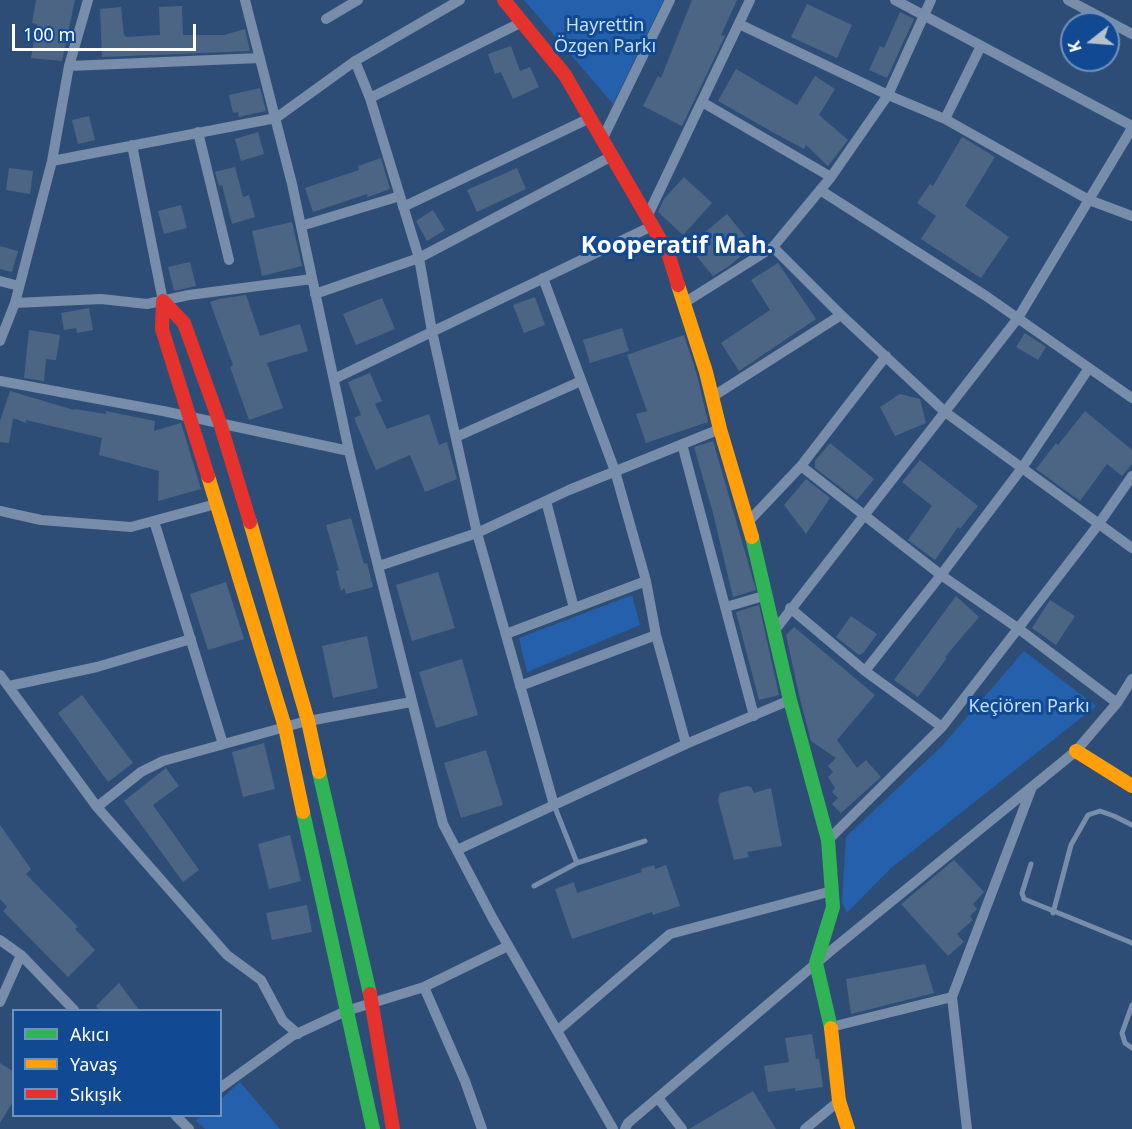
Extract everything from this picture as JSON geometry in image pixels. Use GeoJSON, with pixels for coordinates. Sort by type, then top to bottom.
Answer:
{"type":"FeatureCollection","features":[{"type":"Feature","properties":{"kind":"street"},"geometry":{"type":"LineString","coordinates":[[0,341],[15,303],[52,161],[69,66],[88,0]]}},
{"type":"Feature","properties":{"kind":"street"},"geometry":{"type":"LineString","coordinates":[[245,0],[301,226],[349,451],[443,824],[508,946],[613,1129]]}},
{"type":"Feature","properties":{"kind":"street"},"geometry":{"type":"LineString","coordinates":[[326,19],[358,0]]}},
{"type":"Feature","properties":{"kind":"street"},"geometry":{"type":"LineString","coordinates":[[52,161],[276,118],[355,61],[460,0]]}},
{"type":"Feature","properties":{"kind":"street"},"geometry":{"type":"LineString","coordinates":[[504,0],[565,75],[668,253],[684,303],[748,522],[790,700],[828,840],[834,907],[816,963],[831,1027],[839,1101],[848,1129]]}},
{"type":"Feature","properties":{"kind":"street"},"geometry":{"type":"LineString","coordinates":[[602,140],[670,0]]}},
{"type":"Feature","properties":{"kind":"street"},"geometry":{"type":"LineString","coordinates":[[334,379],[543,278],[650,222],[702,102],[750,0]]}},
{"type":"Feature","properties":{"kind":"street"},"geometry":{"type":"LineString","coordinates":[[775,630],[1018,318],[1132,128],[895,0]]}},
{"type":"Feature","properties":{"kind":"street"},"geometry":{"type":"LineString","coordinates":[[684,303],[773,247],[831,177],[888,95],[931,0]]}},
{"type":"Feature","properties":{"kind":"street"},"geometry":{"type":"LineString","coordinates":[[1068,0],[1132,34]]}},
{"type":"Feature","properties":{"kind":"street"},"geometry":{"type":"LineString","coordinates":[[370,98],[522,21]]}},
{"type":"Feature","properties":{"kind":"street"},"geometry":{"type":"LineString","coordinates":[[739,24],[888,95],[945,119],[1089,200],[1132,216]]}},
{"type":"Feature","properties":{"kind":"street"},"geometry":{"type":"LineString","coordinates":[[945,119],[981,46]]}},
{"type":"Feature","properties":{"kind":"street"},"geometry":{"type":"LineString","coordinates":[[69,66],[260,58]]}},
{"type":"Feature","properties":{"kind":"street"},"geometry":{"type":"LineString","coordinates":[[355,61],[370,98],[419,258],[432,331],[477,533],[554,805]]}},
{"type":"Feature","properties":{"kind":"street"},"geometry":{"type":"LineString","coordinates":[[702,102],[831,177]]}},
{"type":"Feature","properties":{"kind":"street"},"geometry":{"type":"LineString","coordinates":[[301,226],[402,202],[590,118]]}},
{"type":"Feature","properties":{"kind":"street"},"geometry":{"type":"LineString","coordinates":[[198,132],[229,260]]}},
{"type":"Feature","properties":{"kind":"street"},"geometry":{"type":"LineString","coordinates":[[132,145],[163,302],[162,329],[285,727],[346,1011],[374,1129]]}},
{"type":"Feature","properties":{"kind":"street"},"geometry":{"type":"LineString","coordinates":[[315,294],[419,258],[612,156]]}},
{"type":"Feature","properties":{"kind":"street"},"geometry":{"type":"LineString","coordinates":[[820,190],[1018,318],[1132,398]]}},
{"type":"Feature","properties":{"kind":"street"},"geometry":{"type":"LineString","coordinates":[[773,247],[841,315],[945,412],[1132,548]]}},
{"type":"Feature","properties":{"kind":"street"},"geometry":{"type":"LineString","coordinates":[[543,278],[615,471],[646,581],[656,636],[686,744]]}},
{"type":"Feature","properties":{"kind":"street"},"geometry":{"type":"LineString","coordinates":[[15,303],[101,300],[147,304],[189,295],[312,279]]}},
{"type":"Feature","properties":{"kind":"street"},"geometry":{"type":"LineString","coordinates":[[0,281],[19,286]]}},
{"type":"Feature","properties":{"kind":"street"},"geometry":{"type":"LineString","coordinates":[[163,302],[184,324],[220,423],[308,722],[372,1003],[393,1129]]}},
{"type":"Feature","properties":{"kind":"street"},"geometry":{"type":"LineString","coordinates":[[712,397],[841,315]]}},
{"type":"Feature","properties":{"kind":"street"},"geometry":{"type":"LineString","coordinates":[[748,522],[801,466],[886,356]]}},
{"type":"Feature","properties":{"kind":"street"},"geometry":{"type":"LineString","coordinates":[[865,671],[1022,468],[1089,368]]}},
{"type":"Feature","properties":{"kind":"street"},"geometry":{"type":"LineString","coordinates":[[0,381],[188,416],[349,451]]}},
{"type":"Feature","properties":{"kind":"street"},"geometry":{"type":"LineString","coordinates":[[456,436],[581,381]]}},
{"type":"Feature","properties":{"kind":"street"},"geometry":{"type":"LineString","coordinates":[[379,566],[477,533],[615,471],[720,429]]}},
{"type":"Feature","properties":{"kind":"street"},"geometry":{"type":"LineString","coordinates":[[682,444],[754,716]]}},
{"type":"Feature","properties":{"kind":"street"},"geometry":{"type":"LineString","coordinates":[[801,466],[941,575],[1019,629],[1117,703]]}},
{"type":"Feature","properties":{"kind":"street"},"geometry":{"type":"LineString","coordinates":[[828,840],[942,728],[1098,525],[1132,476]]}},
{"type":"Feature","properties":{"kind":"street"},"geometry":{"type":"LineString","coordinates":[[546,501],[574,608]]}},
{"type":"Feature","properties":{"kind":"street"},"geometry":{"type":"LineString","coordinates":[[0,511],[42,520],[131,528],[216,504]]}},
{"type":"Feature","properties":{"kind":"street"},"geometry":{"type":"LineString","coordinates":[[154,521],[223,744]]}},
{"type":"Feature","properties":{"kind":"street"},"geometry":{"type":"LineString","coordinates":[[506,634],[646,581]]}},
{"type":"Feature","properties":{"kind":"street"},"geometry":{"type":"LineString","coordinates":[[726,607],[767,595]]}},
{"type":"Feature","properties":{"kind":"street"},"geometry":{"type":"LineString","coordinates":[[790,608],[865,671],[942,728]]}},
{"type":"Feature","properties":{"kind":"street"},"geometry":{"type":"LineString","coordinates":[[520,686],[656,636]]}},
{"type":"Feature","properties":{"kind":"street"},"geometry":{"type":"LineString","coordinates":[[9,686],[97,667],[190,639]]}},
{"type":"Feature","properties":{"kind":"street"},"geometry":{"type":"LineString","coordinates":[[0,675],[97,807],[227,955],[261,980],[283,1021],[297,1034]]}},
{"type":"Feature","properties":{"kind":"street"},"geometry":{"type":"LineString","coordinates":[[625,1129],[628,1124],[816,963],[1076,752],[1117,703],[1132,679]]}},
{"type":"Feature","properties":{"kind":"street"},"geometry":{"type":"LineString","coordinates":[[457,850],[686,744],[790,700]]}},
{"type":"Feature","properties":{"kind":"street"},"geometry":{"type":"LineString","coordinates":[[97,807],[141,772],[163,761],[285,727],[411,702]]}},
{"type":"Feature","properties":{"kind":"street"},"geometry":{"type":"LineString","coordinates":[[1076,752],[1132,786]]}},
{"type":"Feature","properties":{"kind":"street"},"geometry":{"type":"LineString","coordinates":[[967,1129],[952,997],[1032,787]]}},
{"type":"Feature","properties":{"kind":"street"},"geometry":{"type":"LineString","coordinates":[[557,1031],[670,934],[832,891]]}},
{"type":"Feature","properties":{"kind":"street"},"geometry":{"type":"LineString","coordinates":[[0,940],[21,956],[72,1009]]}},
{"type":"Feature","properties":{"kind":"street"},"geometry":{"type":"LineString","coordinates":[[222,1087],[297,1034],[346,1011],[424,987],[508,946]]}},
{"type":"Feature","properties":{"kind":"street"},"geometry":{"type":"LineString","coordinates":[[0,1002],[21,956]]}},
{"type":"Feature","properties":{"kind":"street"},"geometry":{"type":"LineString","coordinates":[[424,987],[465,1081],[482,1129]]}},
{"type":"Feature","properties":{"kind":"street"},"geometry":{"type":"LineString","coordinates":[[831,1027],[952,997]]}},
{"type":"Feature","properties":{"kind":"street"},"geometry":{"type":"LineString","coordinates":[[658,1098],[682,1129]]}},
{"type":"Feature","properties":{"kind":"street"},"geometry":{"type":"LineString","coordinates":[[805,1129],[839,1101]]}},
{"type":"Feature","properties":{"kind":"street"},"geometry":{"type":"LineString","coordinates":[[181,1117],[189,1129]]}},
{"type":"Feature","properties":{"kind":"lane"},"geometry":{"type":"LineString","coordinates":[[554,805],[577,863]]}},
{"type":"Feature","properties":{"kind":"lane"},"geometry":{"type":"LineString","coordinates":[[1053,913],[1071,845],[1088,815],[1100,812],[1132,825]]}},
{"type":"Feature","properties":{"kind":"lane"},"geometry":{"type":"LineString","coordinates":[[534,886],[577,863],[645,841]]}},
{"type":"Feature","properties":{"kind":"lane"},"geometry":{"type":"LineString","coordinates":[[1031,864],[1022,893],[1024,899],[1053,913],[1132,943]]}},
{"type":"Feature","properties":{"kind":"lane"},"geometry":{"type":"LineString","coordinates":[[1132,1005],[1122,1033],[1125,1043],[1132,1048]]}},
{"type":"Feature","properties":{"kind":"green space","name":"Hayrettin Özgen Parkı"},"geometry":{"type":"Polygon","coordinates":[[[524,0],[664,0],[613,104],[524,0]]]}},
{"type":"Feature","properties":{"kind":"green space"},"geometry":{"type":"Polygon","coordinates":[[[632,595],[640,625],[527,672],[519,638],[632,595]]]}},
{"type":"Feature","properties":{"kind":"green space","name":"Keçiören Parkı"},"geometry":{"type":"Polygon","coordinates":[[[1024,651],[1096,706],[891,868],[847,913],[842,902],[846,837],[942,746],[1024,651]]]}},
{"type":"Feature","properties":{"kind":"green space"},"geometry":{"type":"Polygon","coordinates":[[[240,1082],[280,1129],[205,1129],[196,1120],[200,1117],[222,1117],[222,1098],[240,1082]]]}},
{"type":"Feature","properties":{"kind":"building"},"geometry":{"type":"Polygon","coordinates":[[[36,0],[75,0],[62,61],[31,58],[37,24],[32,23],[36,0]]]}},
{"type":"Feature","properties":{"kind":"building"},"geometry":{"type":"Polygon","coordinates":[[[692,0],[737,0],[721,35],[725,36],[682,126],[643,106],[658,76],[661,78],[692,0]]]}},
{"type":"Feature","properties":{"kind":"building"},"geometry":{"type":"Polygon","coordinates":[[[807,4],[852,25],[837,58],[791,37],[807,4]]]}},
{"type":"Feature","properties":{"kind":"building"},"geometry":{"type":"Polygon","coordinates":[[[182,6],[183,35],[224,35],[245,29],[250,51],[102,57],[100,9],[121,7],[126,37],[160,35],[159,7],[182,6]]]}},
{"type":"Feature","properties":{"kind":"building"},"geometry":{"type":"Polygon","coordinates":[[[900,12],[914,19],[887,78],[869,70],[880,46],[884,48],[900,12]]]}},
{"type":"Feature","properties":{"kind":"building"},"geometry":{"type":"Polygon","coordinates":[[[511,46],[520,71],[530,67],[539,87],[513,99],[501,72],[495,74],[488,54],[511,46]]]}},
{"type":"Feature","properties":{"kind":"building"},"geometry":{"type":"Polygon","coordinates":[[[736,69],[797,105],[815,76],[835,89],[819,115],[848,140],[828,166],[806,145],[804,149],[718,101],[736,69]]]}},
{"type":"Feature","properties":{"kind":"building"},"geometry":{"type":"Polygon","coordinates":[[[260,88],[266,111],[239,117],[238,112],[233,113],[229,95],[260,88]]]}},
{"type":"Feature","properties":{"kind":"building"},"geometry":{"type":"Polygon","coordinates":[[[89,116],[95,140],[78,144],[72,120],[89,116]]]}},
{"type":"Feature","properties":{"kind":"building"},"geometry":{"type":"Polygon","coordinates":[[[258,132],[264,154],[241,161],[235,139],[258,132]]]}},
{"type":"Feature","properties":{"kind":"building"},"geometry":{"type":"Polygon","coordinates":[[[962,137],[995,157],[965,206],[1009,237],[981,278],[921,239],[936,216],[917,203],[930,184],[933,186],[962,137]]]}},
{"type":"Feature","properties":{"kind":"building"},"geometry":{"type":"Polygon","coordinates":[[[381,158],[390,189],[313,212],[305,188],[359,170],[358,166],[381,158]]]}},
{"type":"Feature","properties":{"kind":"building"},"geometry":{"type":"Polygon","coordinates":[[[235,167],[243,197],[249,195],[255,217],[232,224],[222,185],[219,186],[215,172],[235,167]]]}},
{"type":"Feature","properties":{"kind":"building"},"geometry":{"type":"Polygon","coordinates":[[[9,168],[33,171],[30,194],[6,190],[9,168]]]}},
{"type":"Feature","properties":{"kind":"building"},"geometry":{"type":"Polygon","coordinates":[[[517,168],[526,189],[477,212],[467,190],[517,168]]]}},
{"type":"Feature","properties":{"kind":"building"},"geometry":{"type":"Polygon","coordinates":[[[684,177],[712,203],[683,235],[658,212],[664,199],[684,177]]]}},
{"type":"Feature","properties":{"kind":"building"},"geometry":{"type":"Polygon","coordinates":[[[181,205],[187,228],[164,234],[158,211],[181,205]]]}},
{"type":"Feature","properties":{"kind":"building"},"geometry":{"type":"Polygon","coordinates":[[[433,210],[445,230],[427,241],[416,221],[433,210]]]}},
{"type":"Feature","properties":{"kind":"building"},"geometry":{"type":"Polygon","coordinates":[[[727,214],[753,246],[713,276],[688,246],[727,214]]]}},
{"type":"Feature","properties":{"kind":"building"},"geometry":{"type":"Polygon","coordinates":[[[292,222],[302,266],[262,276],[252,231],[292,222]]]}},
{"type":"Feature","properties":{"kind":"building"},"geometry":{"type":"Polygon","coordinates":[[[0,246],[18,251],[12,272],[0,269],[0,246]]]}},
{"type":"Feature","properties":{"kind":"building"},"geometry":{"type":"Polygon","coordinates":[[[190,262],[196,286],[174,291],[168,267],[190,262]]]}},
{"type":"Feature","properties":{"kind":"building"},"geometry":{"type":"Polygon","coordinates":[[[778,263],[816,319],[739,371],[721,343],[770,310],[751,280],[778,263]]]}},
{"type":"Feature","properties":{"kind":"building"},"geometry":{"type":"Polygon","coordinates":[[[246,295],[260,336],[300,324],[308,351],[267,363],[283,408],[249,420],[230,367],[233,365],[210,302],[246,295]]]}},
{"type":"Feature","properties":{"kind":"building"},"geometry":{"type":"Polygon","coordinates":[[[535,297],[545,325],[524,333],[513,305],[535,297]]]}},
{"type":"Feature","properties":{"kind":"building"},"geometry":{"type":"Polygon","coordinates":[[[382,298],[395,329],[356,345],[343,314],[382,298]]]}},
{"type":"Feature","properties":{"kind":"building"},"geometry":{"type":"Polygon","coordinates":[[[89,308],[93,330],[77,333],[76,328],[64,330],[61,313],[89,308]]]}},
{"type":"Feature","properties":{"kind":"building"},"geometry":{"type":"Polygon","coordinates":[[[622,328],[629,351],[590,363],[583,340],[622,328]]]}},
{"type":"Feature","properties":{"kind":"building"},"geometry":{"type":"Polygon","coordinates":[[[29,330],[60,335],[56,360],[46,359],[44,381],[24,378],[29,330]]]}},
{"type":"Feature","properties":{"kind":"building"},"geometry":{"type":"Polygon","coordinates":[[[1025,333],[1046,347],[1038,360],[1016,347],[1025,333]]]}},
{"type":"Feature","properties":{"kind":"building"},"geometry":{"type":"Polygon","coordinates":[[[684,335],[697,375],[708,422],[646,443],[636,414],[647,411],[627,355],[684,335]]]}},
{"type":"Feature","properties":{"kind":"building"},"geometry":{"type":"Polygon","coordinates":[[[370,373],[382,401],[375,404],[387,429],[429,414],[439,445],[447,442],[457,479],[425,492],[410,455],[376,470],[354,418],[361,415],[348,382],[370,373]]]}},
{"type":"Feature","properties":{"kind":"building"},"geometry":{"type":"Polygon","coordinates":[[[10,391],[74,410],[106,414],[106,411],[155,421],[154,431],[181,423],[201,489],[158,501],[159,471],[99,455],[102,438],[26,420],[26,423],[13,418],[9,443],[0,442],[0,421],[10,391]]]}},
{"type":"Feature","properties":{"kind":"building"},"geometry":{"type":"Polygon","coordinates":[[[900,394],[920,399],[926,423],[895,436],[880,407],[900,394]]]}},
{"type":"Feature","properties":{"kind":"building"},"geometry":{"type":"Polygon","coordinates":[[[1085,411],[1132,450],[1132,464],[1122,476],[1107,464],[1080,501],[1036,469],[1085,411]]]}},
{"type":"Feature","properties":{"kind":"building"},"geometry":{"type":"Polygon","coordinates":[[[713,441],[756,590],[733,597],[694,447],[713,441]]]}},
{"type":"Feature","properties":{"kind":"building"},"geometry":{"type":"Polygon","coordinates":[[[830,443],[874,479],[857,500],[815,468],[815,461],[830,443]]]}},
{"type":"Feature","properties":{"kind":"building"},"geometry":{"type":"Polygon","coordinates":[[[920,460],[978,506],[960,529],[958,527],[935,560],[908,540],[932,506],[902,482],[920,460]]]}},
{"type":"Feature","properties":{"kind":"building"},"geometry":{"type":"Polygon","coordinates":[[[806,479],[830,498],[806,534],[784,505],[806,479]]]}},
{"type":"Feature","properties":{"kind":"building"},"geometry":{"type":"Polygon","coordinates":[[[351,518],[373,587],[346,594],[344,588],[341,591],[336,571],[339,570],[326,525],[351,518]]]}},
{"type":"Feature","properties":{"kind":"building"},"geometry":{"type":"Polygon","coordinates":[[[438,572],[455,628],[412,641],[396,585],[438,572]]]}},
{"type":"Feature","properties":{"kind":"building"},"geometry":{"type":"Polygon","coordinates":[[[226,582],[244,639],[208,650],[190,594],[226,582]]]}},
{"type":"Feature","properties":{"kind":"building"},"geometry":{"type":"Polygon","coordinates":[[[956,596],[979,617],[945,657],[947,658],[918,697],[894,680],[956,596]]]}},
{"type":"Feature","properties":{"kind":"building"},"geometry":{"type":"Polygon","coordinates":[[[1050,600],[1075,616],[1056,645],[1032,628],[1050,600]]]}},
{"type":"Feature","properties":{"kind":"building"},"geometry":{"type":"Polygon","coordinates":[[[759,605],[779,695],[759,700],[736,612],[759,605]]]}},
{"type":"Feature","properties":{"kind":"building"},"geometry":{"type":"Polygon","coordinates":[[[851,616],[877,634],[859,655],[836,637],[851,616]]]}},
{"type":"Feature","properties":{"kind":"building"},"geometry":{"type":"Polygon","coordinates":[[[794,627],[875,695],[837,740],[857,768],[866,760],[881,777],[841,813],[832,804],[838,798],[832,792],[835,788],[828,777],[833,772],[828,766],[836,758],[811,741],[800,699],[786,635],[794,627]]]}},
{"type":"Feature","properties":{"kind":"building"},"geometry":{"type":"Polygon","coordinates":[[[367,636],[378,688],[333,698],[322,646],[367,636]]]}},
{"type":"Feature","properties":{"kind":"building"},"geometry":{"type":"Polygon","coordinates":[[[462,659],[478,715],[436,728],[419,672],[462,659]]]}},
{"type":"Feature","properties":{"kind":"building"},"geometry":{"type":"Polygon","coordinates":[[[82,695],[133,763],[108,782],[58,713],[82,695]]]}},
{"type":"Feature","properties":{"kind":"building"},"geometry":{"type":"Polygon","coordinates":[[[264,743],[275,789],[243,797],[232,752],[264,743]]]}},
{"type":"Feature","properties":{"kind":"building"},"geometry":{"type":"Polygon","coordinates":[[[486,750],[503,805],[461,818],[444,763],[486,750]]]}},
{"type":"Feature","properties":{"kind":"building"},"geometry":{"type":"Polygon","coordinates":[[[166,768],[179,786],[153,805],[199,870],[183,882],[124,801],[166,768]]]}},
{"type":"Feature","properties":{"kind":"building"},"geometry":{"type":"Polygon","coordinates":[[[751,787],[754,793],[771,788],[782,846],[747,852],[749,857],[734,860],[718,800],[720,793],[751,787]]]}},
{"type":"Feature","properties":{"kind":"building"},"geometry":{"type":"Polygon","coordinates":[[[0,825],[31,869],[26,874],[78,927],[75,929],[95,950],[68,977],[3,911],[7,907],[0,899],[0,825]]]}},
{"type":"Feature","properties":{"kind":"building"},"geometry":{"type":"Polygon","coordinates":[[[290,835],[301,881],[269,889],[258,844],[290,835]]]}},
{"type":"Feature","properties":{"kind":"building"},"geometry":{"type":"Polygon","coordinates":[[[954,860],[984,892],[973,904],[977,909],[970,916],[973,920],[957,934],[964,942],[948,956],[901,904],[954,860]]]}},
{"type":"Feature","properties":{"kind":"building"},"geometry":{"type":"Polygon","coordinates":[[[654,865],[655,869],[666,865],[680,906],[653,915],[652,912],[572,939],[555,889],[574,882],[577,893],[642,872],[641,869],[654,865]]]}},
{"type":"Feature","properties":{"kind":"building"},"geometry":{"type":"Polygon","coordinates":[[[307,905],[312,932],[272,940],[266,913],[307,905]]]}},
{"type":"Feature","properties":{"kind":"building"},"geometry":{"type":"Polygon","coordinates":[[[925,964],[934,993],[851,1014],[846,979],[925,964]]]}},
{"type":"Feature","properties":{"kind":"building"},"geometry":{"type":"Polygon","coordinates":[[[119,983],[138,1009],[98,1009],[96,1006],[119,983]]]}},
{"type":"Feature","properties":{"kind":"building"},"geometry":{"type":"Polygon","coordinates":[[[812,1034],[816,1059],[819,1058],[823,1087],[768,1092],[764,1066],[789,1062],[785,1038],[812,1034]]]}},
{"type":"Feature","properties":{"kind":"building"},"geometry":{"type":"Polygon","coordinates":[[[0,1063],[12,1071],[12,1103],[0,1123],[0,1063]]]}},
{"type":"Feature","properties":{"kind":"building"},"geometry":{"type":"Polygon","coordinates":[[[753,1091],[776,1129],[689,1129],[753,1091]]]}},
{"type":"Feature","properties":{"kind":"traffic: fast"},"geometry":{"type":"LineString","coordinates":[[752,537],[790,700],[828,840],[833,907],[816,963],[831,1028]]}},
{"type":"Feature","properties":{"kind":"traffic: fast"},"geometry":{"type":"LineString","coordinates":[[319,772],[370,994]]}},
{"type":"Feature","properties":{"kind":"traffic: fast"},"geometry":{"type":"LineString","coordinates":[[303,812],[373,1129]]}},
{"type":"Feature","properties":{"kind":"traffic: slow"},"geometry":{"type":"LineString","coordinates":[[678,285],[706,372],[720,429],[752,537]]}},
{"type":"Feature","properties":{"kind":"traffic: slow"},"geometry":{"type":"LineString","coordinates":[[208,476],[285,727],[303,812]]}},
{"type":"Feature","properties":{"kind":"traffic: slow"},"geometry":{"type":"LineString","coordinates":[[250,522],[308,721],[319,772]]}},
{"type":"Feature","properties":{"kind":"traffic: slow"},"geometry":{"type":"LineString","coordinates":[[1076,751],[1132,786]]}},
{"type":"Feature","properties":{"kind":"traffic: slow"},"geometry":{"type":"LineString","coordinates":[[831,1028],[839,1101],[848,1129]]}},
{"type":"Feature","properties":{"kind":"traffic: jam"},"geometry":{"type":"LineString","coordinates":[[504,0],[565,75],[668,253],[678,285]]}},
{"type":"Feature","properties":{"kind":"traffic: jam"},"geometry":{"type":"LineString","coordinates":[[208,476],[162,329],[163,301],[184,323],[220,423],[250,522]]}},
{"type":"Feature","properties":{"kind":"traffic: jam"},"geometry":{"type":"LineString","coordinates":[[370,994],[393,1129]]}},
{"type":"Feature","properties":{"kind":"district","name":"Kooperatif Mah."},"geometry":{"type":"Point","coordinates":[677,246]}}]}
